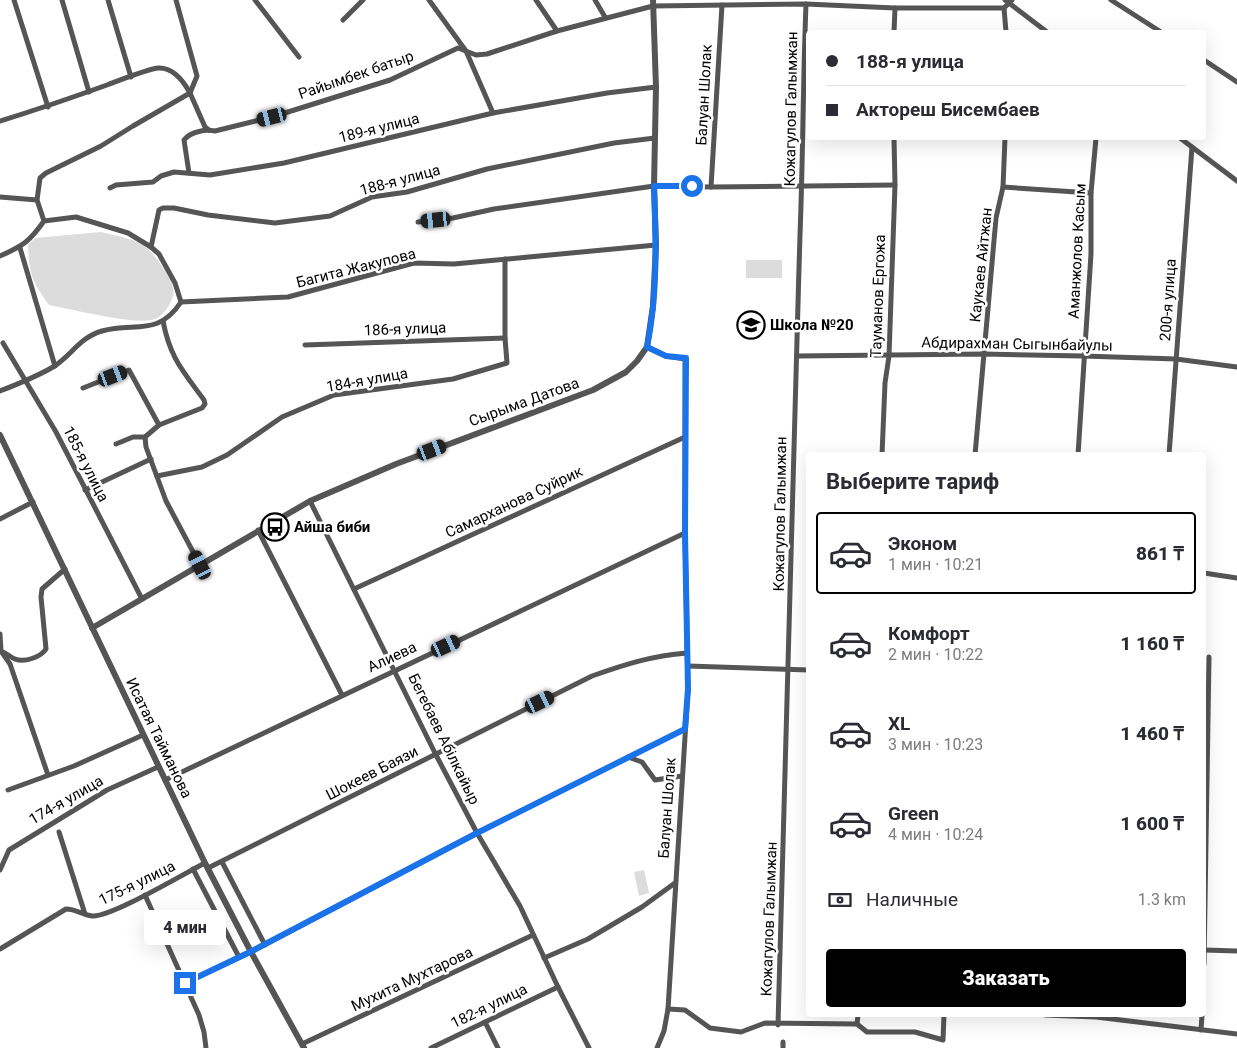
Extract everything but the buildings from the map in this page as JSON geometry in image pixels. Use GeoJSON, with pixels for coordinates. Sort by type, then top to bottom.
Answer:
{"type":"FeatureCollection","features":[{"type":"Feature","properties":{"kind":"street"},"geometry":{"type":"LineString","coordinates":[[14,0],[48,107]]}},
{"type":"Feature","properties":{"kind":"street"},"geometry":{"type":"LineString","coordinates":[[62,0],[88,92]]}},
{"type":"Feature","properties":{"kind":"street"},"geometry":{"type":"LineString","coordinates":[[108,0],[131,76]]}},
{"type":"Feature","properties":{"kind":"street"},"geometry":{"type":"LineString","coordinates":[[44,221],[37,200],[40,178],[101,146],[190,93],[197,76],[176,0]]}},
{"type":"Feature","properties":{"kind":"street"},"geometry":{"type":"LineString","coordinates":[[256,0],[298,56]]}},
{"type":"Feature","properties":{"kind":"street"},"geometry":{"type":"LineString","coordinates":[[343,20],[363,0]]}},
{"type":"Feature","properties":{"kind":"street"},"geometry":{"type":"LineString","coordinates":[[429,0],[466,51],[493,113]]}},
{"type":"Feature","properties":{"kind":"street"},"geometry":{"type":"LineString","coordinates":[[536,0],[557,31]]}},
{"type":"Feature","properties":{"kind":"street"},"geometry":{"type":"LineString","coordinates":[[595,0],[605,17]]}},
{"type":"Feature","properties":{"kind":"street"},"geometry":{"type":"LineString","coordinates":[[1111,0],[1158,30]]}},
{"type":"Feature","properties":{"kind":"street"},"geometry":{"type":"LineString","coordinates":[[1006,30],[1004,8],[1009,1],[1045,30]]}},
{"type":"Feature","properties":{"kind":"street","name":"Райымбек батыр"},"geometry":{"type":"LineString","coordinates":[[189,173],[184,140],[191,134],[209,130],[215,131],[272,117],[390,80],[458,48],[476,55],[487,54],[653,3],[722,5],[806,4],[895,8],[1004,8]]}},
{"type":"Feature","properties":{"kind":"street","name":"Сырыма Датова"},"geometry":{"type":"LineString","coordinates":[[92,628],[310,501],[396,464],[593,390],[626,372],[638,361],[647,347],[653,306],[656,245],[654,186],[656,87],[653,3]]}},
{"type":"Feature","properties":{"kind":"street","name":"Кожагулов Галымжан"},"geometry":{"type":"LineString","coordinates":[[778,1025],[806,4]]}},
{"type":"Feature","properties":{"kind":"street","name":"Балуан Шолак"},"geometry":{"type":"LineString","coordinates":[[712,187],[722,5]]}},
{"type":"Feature","properties":{"kind":"street"},"geometry":{"type":"LineString","coordinates":[[894,30],[895,8]]}},
{"type":"Feature","properties":{"kind":"street"},"geometry":{"type":"LineString","coordinates":[[1206,61],[1237,82]]}},
{"type":"Feature","properties":{"kind":"street"},"geometry":{"type":"LineString","coordinates":[[0,121],[48,107],[131,76],[159,68],[170,71],[182,80],[205,127],[209,130]]}},
{"type":"Feature","properties":{"kind":"street","name":"189-я улица"},"geometry":{"type":"LineString","coordinates":[[110,188],[116,184],[153,182],[161,176],[174,172],[210,175],[284,162],[493,113],[607,93],[656,87]]}},
{"type":"Feature","properties":{"kind":"street","name":"188-я улица"},"geometry":{"type":"LineString","coordinates":[[151,247],[159,210],[163,208],[275,223],[330,216],[372,198],[407,192],[487,170],[614,143],[655,138]]}},
{"type":"Feature","properties":{"kind":"street","name":"Тауманов Ергожа"},"geometry":{"type":"LineString","coordinates":[[882,452],[889,356],[895,185],[894,140]]}},
{"type":"Feature","properties":{"kind":"street","name":"Каукаев Айтжан"},"geometry":{"type":"LineString","coordinates":[[975,452],[996,218],[1003,188],[1004,140]]}},
{"type":"Feature","properties":{"kind":"street","name":"Аманжолов Касым"},"geometry":{"type":"LineString","coordinates":[[1078,452],[1091,254],[1091,193],[1096,140]]}},
{"type":"Feature","properties":{"kind":"street"},"geometry":{"type":"LineString","coordinates":[[1183,140],[1237,181]]}},
{"type":"Feature","properties":{"kind":"street","name":"200-я улица"},"geometry":{"type":"LineString","coordinates":[[1169,452],[1192,147]]}},
{"type":"Feature","properties":{"kind":"street"},"geometry":{"type":"LineString","coordinates":[[418,222],[654,186],[895,185]]}},
{"type":"Feature","properties":{"kind":"street"},"geometry":{"type":"LineString","coordinates":[[1003,188],[1091,193]]}},
{"type":"Feature","properties":{"kind":"street"},"geometry":{"type":"LineString","coordinates":[[0,197],[37,200]]}},
{"type":"Feature","properties":{"kind":"street"},"geometry":{"type":"LineString","coordinates":[[0,256],[20,248],[34,235],[44,221],[76,217],[128,234],[151,247],[159,254],[174,283],[181,302],[174,312],[163,321],[147,326],[101,331],[77,344],[54,366],[0,391]]}},
{"type":"Feature","properties":{"kind":"street","name":"Багита Жакупова"},"geometry":{"type":"LineString","coordinates":[[181,302],[288,298],[414,263],[454,264],[656,245]]}},
{"type":"Feature","properties":{"kind":"street"},"geometry":{"type":"LineString","coordinates":[[20,248],[54,366]]}},
{"type":"Feature","properties":{"kind":"street"},"geometry":{"type":"LineString","coordinates":[[505,338],[506,259]]}},
{"type":"Feature","properties":{"kind":"street"},"geometry":{"type":"LineString","coordinates":[[116,444],[133,437],[145,437],[159,425],[202,408],[205,404],[174,358],[167,342],[163,321]]}},
{"type":"Feature","properties":{"kind":"street","name":"186-я улица"},"geometry":{"type":"LineString","coordinates":[[305,345],[505,338]]}},
{"type":"Feature","properties":{"kind":"street","name":"184-я улица"},"geometry":{"type":"LineString","coordinates":[[157,476],[202,467],[227,455],[282,417],[334,395],[453,379],[507,363],[505,338]]}},
{"type":"Feature","properties":{"kind":"street","name":"185-я улица"},"geometry":{"type":"LineString","coordinates":[[3,343],[56,432],[142,599]]}},
{"type":"Feature","properties":{"kind":"street","name":"Балуан Шолак"},"geometry":{"type":"LineString","coordinates":[[647,347],[666,356],[686,358],[685,533],[688,666],[668,1008],[664,1031],[657,1048]]}},
{"type":"Feature","properties":{"kind":"street","name":"Абдирахман Сыгынбайулы"},"geometry":{"type":"LineString","coordinates":[[797,356],[984,354],[1083,356],[1176,359],[1237,367]]}},
{"type":"Feature","properties":{"kind":"street"},"geometry":{"type":"LineString","coordinates":[[82,388],[129,370],[159,425]]}},
{"type":"Feature","properties":{"kind":"street","name":"Исатая Тайманова"},"geometry":{"type":"LineString","coordinates":[[0,435],[164,780],[250,952],[303,1046]]}},
{"type":"Feature","properties":{"kind":"street"},"geometry":{"type":"LineString","coordinates":[[145,437],[146,446],[166,501],[200,565]]}},
{"type":"Feature","properties":{"kind":"street","name":"Самарханова Суйрик"},"geometry":{"type":"LineString","coordinates":[[354,589],[685,437]]}},
{"type":"Feature","properties":{"kind":"street"},"geometry":{"type":"LineString","coordinates":[[85,490],[151,459]]}},
{"type":"Feature","properties":{"kind":"street","name":"Бегебаев Абілкайыр"},"geometry":{"type":"LineString","coordinates":[[310,501],[436,755],[477,833],[520,906],[588,1048]]}},
{"type":"Feature","properties":{"kind":"street"},"geometry":{"type":"LineString","coordinates":[[0,519],[33,502]]}},
{"type":"Feature","properties":{"kind":"street"},"geometry":{"type":"LineString","coordinates":[[258,530],[342,695]]}},
{"type":"Feature","properties":{"kind":"street","name":"Алиева"},"geometry":{"type":"LineString","coordinates":[[164,780],[685,533]]}},
{"type":"Feature","properties":{"kind":"street"},"geometry":{"type":"LineString","coordinates":[[1,651],[10,654],[14,659],[20,660],[37,657],[43,653],[46,649],[42,590],[49,581],[64,569]]}},
{"type":"Feature","properties":{"kind":"street"},"geometry":{"type":"LineString","coordinates":[[1206,573],[1237,578]]}},
{"type":"Feature","properties":{"kind":"street"},"geometry":{"type":"LineString","coordinates":[[0,634],[1,651],[10,664],[48,775]]}},
{"type":"Feature","properties":{"kind":"street","name":"Шокеев Баязи"},"geometry":{"type":"LineString","coordinates":[[207,865],[222,862],[592,676],[659,655],[687,653]]}},
{"type":"Feature","properties":{"kind":"street"},"geometry":{"type":"LineString","coordinates":[[1206,833],[1209,657]]}},
{"type":"Feature","properties":{"kind":"street"},"geometry":{"type":"LineString","coordinates":[[688,666],[806,670]]}},
{"type":"Feature","properties":{"kind":"street"},"geometry":{"type":"LineString","coordinates":[[185,983],[265,945],[477,833],[685,729]]}},
{"type":"Feature","properties":{"kind":"street"},"geometry":{"type":"LineString","coordinates":[[8,790],[74,766],[143,735]]}},
{"type":"Feature","properties":{"kind":"street"},"geometry":{"type":"LineString","coordinates":[[628,757],[642,762],[655,780],[682,776]]}},
{"type":"Feature","properties":{"kind":"street","name":"174-я улица"},"geometry":{"type":"LineString","coordinates":[[0,870],[9,850],[107,790],[158,767]]}},
{"type":"Feature","properties":{"kind":"street"},"geometry":{"type":"LineString","coordinates":[[59,832],[85,914]]}},
{"type":"Feature","properties":{"kind":"street"},"geometry":{"type":"LineString","coordinates":[[222,862],[265,945]]}},
{"type":"Feature","properties":{"kind":"street","name":"175-я улица"},"geometry":{"type":"LineString","coordinates":[[0,949],[66,909],[74,909],[92,916],[102,915],[145,895],[193,869],[207,865]]}},
{"type":"Feature","properties":{"kind":"street"},"geometry":{"type":"LineString","coordinates":[[193,869],[239,957]]}},
{"type":"Feature","properties":{"kind":"street"},"geometry":{"type":"LineString","coordinates":[[544,958],[588,939],[642,907],[675,883]]}},
{"type":"Feature","properties":{"kind":"street"},"geometry":{"type":"LineString","coordinates":[[145,895],[199,1015],[206,1048]]}},
{"type":"Feature","properties":{"kind":"street","name":"Мухита Мухтарова"},"geometry":{"type":"LineString","coordinates":[[303,1046],[533,935]]}},
{"type":"Feature","properties":{"kind":"street"},"geometry":{"type":"LineString","coordinates":[[1206,950],[1237,951]]}},
{"type":"Feature","properties":{"kind":"street","name":"182-я улица"},"geometry":{"type":"LineString","coordinates":[[431,1048],[558,987]]}},
{"type":"Feature","properties":{"kind":"street"},"geometry":{"type":"LineString","coordinates":[[668,1008],[684,1010],[710,1028],[728,1031],[741,1032],[766,1024],[857,1024],[867,1032],[915,1032],[943,1040],[944,1017]]}},
{"type":"Feature","properties":{"kind":"street"},"geometry":{"type":"LineString","coordinates":[[857,1024],[858,1017]]}},
{"type":"Feature","properties":{"kind":"street"},"geometry":{"type":"LineString","coordinates":[[1096,1017],[1237,1034]]}},
{"type":"Feature","properties":{"kind":"street"},"geometry":{"type":"LineString","coordinates":[[1201,1030],[1202,1017]]}},
{"type":"Feature","properties":{"kind":"street"},"geometry":{"type":"LineString","coordinates":[[485,1022],[498,1048]]}},
{"type":"Feature","properties":{"kind":"street"},"geometry":{"type":"LineString","coordinates":[[783,1042],[783,1048]]}},
{"type":"Feature","properties":{"kind":"shaded area"},"geometry":{"type":"Polygon","coordinates":[[[101,232],[126,238],[143,245],[162,267],[173,287],[173,296],[169,306],[159,317],[146,321],[119,319],[49,305],[43,297],[33,277],[29,263],[28,245],[35,238],[101,232]]]}},
{"type":"Feature","properties":{"kind":"shaded area"},"geometry":{"type":"Polygon","coordinates":[[[746,260],[782,260],[782,278],[746,278],[746,260]]]}},
{"type":"Feature","properties":{"kind":"shaded area"},"geometry":{"type":"Polygon","coordinates":[[[644,870],[649,893],[639,896],[634,872],[644,870]]]}},
{"type":"Feature","properties":{"kind":"place","name":"Школа №20"},"geometry":{"type":"Point","coordinates":[751,325]}},
{"type":"Feature","properties":{"kind":"place","name":"Айша биби"},"geometry":{"type":"Point","coordinates":[275,527]}},
{"type":"Feature","properties":{"kind":"route"},"geometry":{"type":"LineString","coordinates":[[185,983],[250,952],[659,740],[685,729],[688,689],[685,533],[686,358],[666,356],[647,347],[652,326],[656,245],[654,186],[692,186]]}}]}
